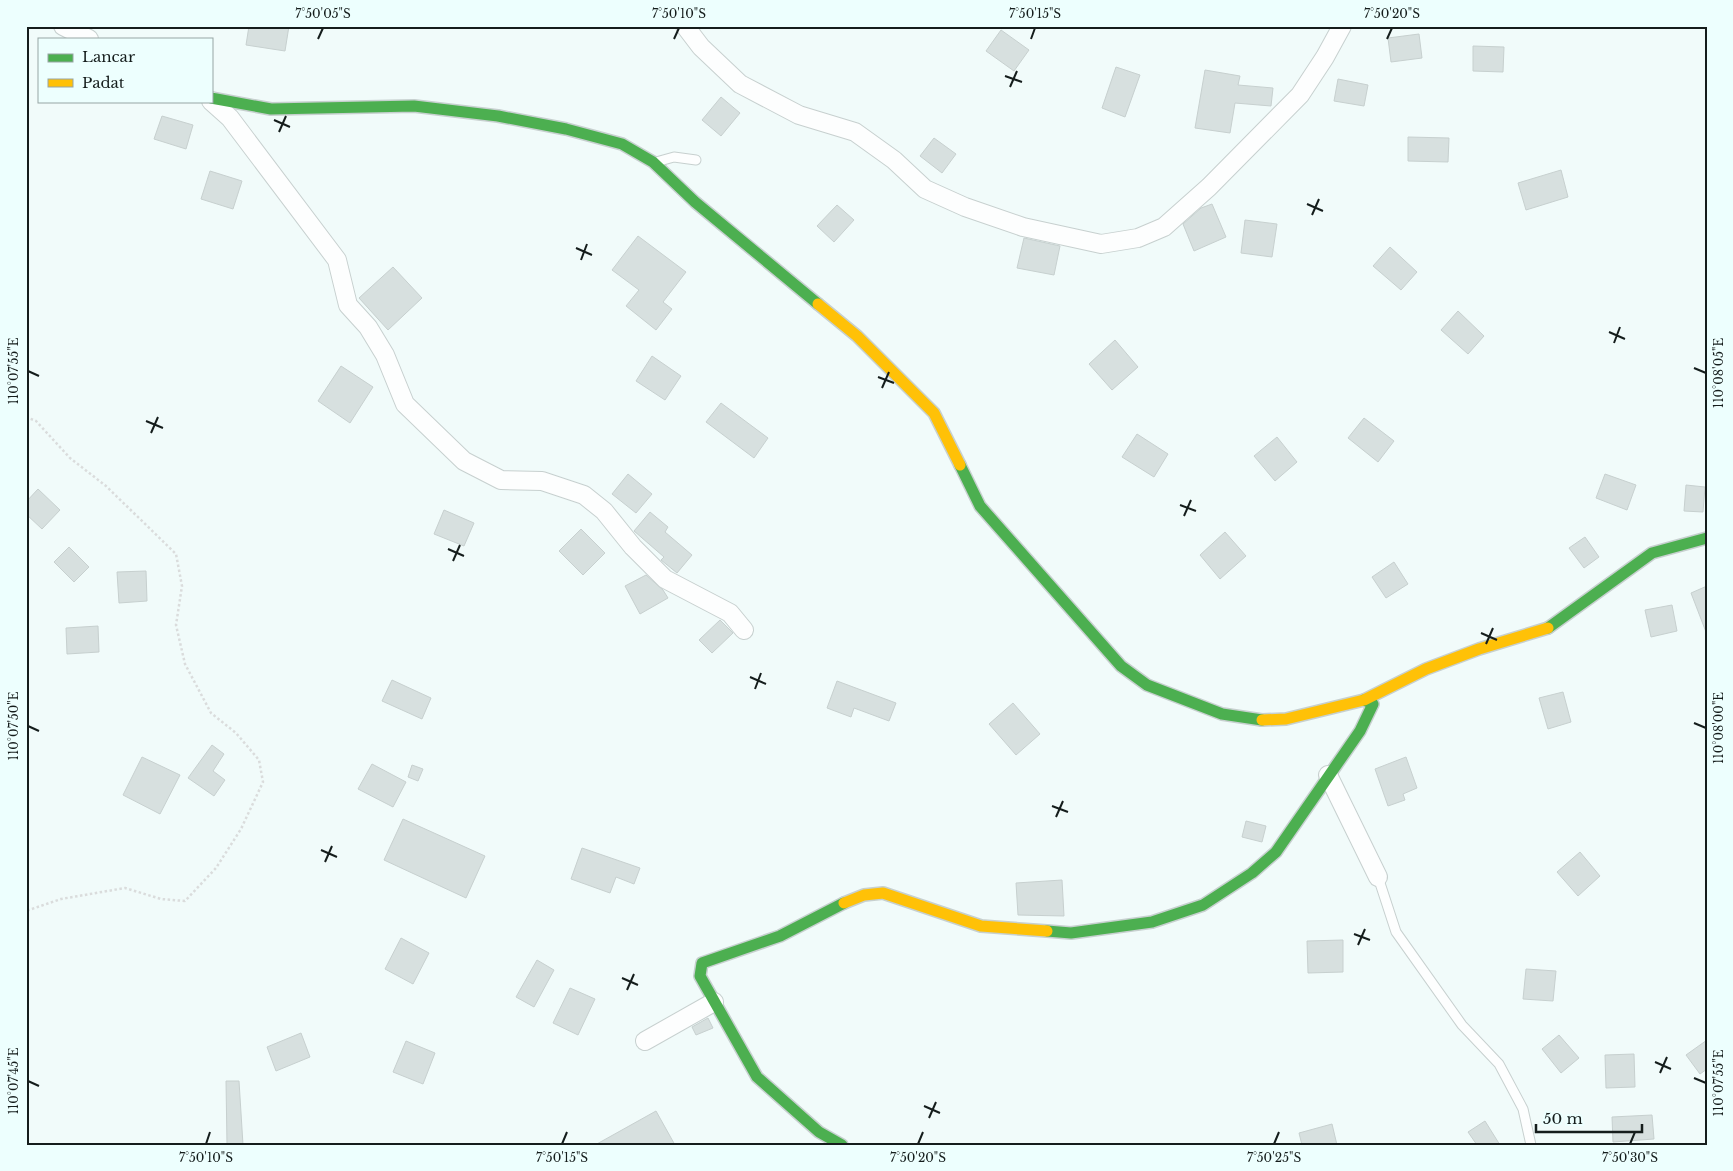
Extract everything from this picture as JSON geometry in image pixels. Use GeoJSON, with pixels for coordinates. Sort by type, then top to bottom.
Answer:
{"type":"FeatureCollection","features":[{"type":"Feature","properties":{"kind":"street"},"geometry":{"type":"LineString","coordinates":[[64,26],[87,38]]}},
{"type":"Feature","properties":{"kind":"street"},"geometry":{"type":"LineString","coordinates":[[685,26],[701,47],[740,84],[799,115],[855,132],[894,160],[925,189],[965,208],[1023,227],[1101,244],[1138,238],[1164,227],[1209,187],[1300,95],[1325,58],[1342,26]]}},
{"type":"Feature","properties":{"kind":"street"},"geometry":{"type":"LineString","coordinates":[[212,99],[271,108],[414,106],[498,116],[566,129],[622,144],[654,162],[695,202],[857,336],[934,413],[980,506],[1121,666],[1147,685],[1222,714],[1258,720],[1286,719],[1364,700],[1426,669],[1479,649],[1553,627],[1652,553],[1707,538]]}},
{"type":"Feature","properties":{"kind":"street"},"geometry":{"type":"LineString","coordinates":[[212,100],[235,125],[337,260],[348,305],[368,327],[385,355],[405,404],[464,461],[501,480],[542,481],[584,495],[604,511],[633,547],[665,579],[730,613],[744,630]]}},
{"type":"Feature","properties":{"kind":"street"},"geometry":{"type":"LineString","coordinates":[[842,1145],[818,1132],[757,1077],[700,976],[702,964],[810,924],[840,905],[864,895],[883,893],[981,926],[1071,933],[1152,922],[1203,905],[1252,873],[1276,852],[1360,731],[1373,704],[1364,700]]}},
{"type":"Feature","properties":{"kind":"street"},"geometry":{"type":"LineString","coordinates":[[1328,775],[1378,877]]}},
{"type":"Feature","properties":{"kind":"street"},"geometry":{"type":"LineString","coordinates":[[645,1041],[714,1002]]}},
{"type":"Feature","properties":{"kind":"lane"},"geometry":{"type":"LineString","coordinates":[[654,162],[674,157],[696,160]]}},
{"type":"Feature","properties":{"kind":"lane"},"geometry":{"type":"LineString","coordinates":[[1378,877],[1396,932],[1462,1026],[1499,1064],[1523,1109],[1531,1145]]}},
{"type":"Feature","properties":{"kind":"path"},"geometry":{"type":"LineString","coordinates":[[26,417],[36,421],[70,458],[106,486],[176,554],[182,586],[176,625],[185,664],[211,713],[236,733],[259,760],[262,782],[241,829],[216,868],[185,901],[161,899],[126,888],[61,898],[26,911]]}},
{"type":"Feature","properties":{"kind":"building"},"geometry":{"type":"Polygon","coordinates":[[[249,26],[289,26],[285,51],[246,45],[249,26]]]}},
{"type":"Feature","properties":{"kind":"building"},"geometry":{"type":"Polygon","coordinates":[[[1001,30],[1029,50],[1014,71],[986,51],[1001,30]]]}},
{"type":"Feature","properties":{"kind":"building"},"geometry":{"type":"Polygon","coordinates":[[[1419,34],[1422,58],[1391,62],[1388,38],[1419,34]]]}},
{"type":"Feature","properties":{"kind":"building"},"geometry":{"type":"Polygon","coordinates":[[[1473,46],[1504,47],[1503,72],[1473,71],[1473,46]]]}},
{"type":"Feature","properties":{"kind":"building"},"geometry":{"type":"Polygon","coordinates":[[[1116,67],[1140,75],[1125,117],[1102,108],[1116,67]]]}},
{"type":"Feature","properties":{"kind":"building"},"geometry":{"type":"Polygon","coordinates":[[[1205,70],[1240,76],[1238,85],[1273,88],[1271,106],[1235,103],[1230,133],[1195,128],[1205,70]]]}},
{"type":"Feature","properties":{"kind":"building"},"geometry":{"type":"Polygon","coordinates":[[[1338,79],[1368,85],[1364,106],[1334,101],[1338,79]]]}},
{"type":"Feature","properties":{"kind":"building"},"geometry":{"type":"Polygon","coordinates":[[[721,97],[740,113],[721,136],[702,120],[721,97]]]}},
{"type":"Feature","properties":{"kind":"building"},"geometry":{"type":"Polygon","coordinates":[[[162,116],[193,125],[186,149],[154,139],[162,116]]]}},
{"type":"Feature","properties":{"kind":"building"},"geometry":{"type":"Polygon","coordinates":[[[1408,137],[1449,138],[1448,162],[1408,161],[1408,137]]]}},
{"type":"Feature","properties":{"kind":"building"},"geometry":{"type":"Polygon","coordinates":[[[934,138],[956,154],[942,173],[920,156],[934,138]]]}},
{"type":"Feature","properties":{"kind":"building"},"geometry":{"type":"Polygon","coordinates":[[[1561,170],[1568,197],[1526,210],[1518,183],[1561,170]]]}},
{"type":"Feature","properties":{"kind":"building"},"geometry":{"type":"Polygon","coordinates":[[[210,171],[242,181],[233,209],[201,199],[210,171]]]}},
{"type":"Feature","properties":{"kind":"building"},"geometry":{"type":"Polygon","coordinates":[[[1212,204],[1226,237],[1194,251],[1183,224],[1201,208],[1212,204]]]}},
{"type":"Feature","properties":{"kind":"building"},"geometry":{"type":"Polygon","coordinates":[[[837,205],[854,220],[834,242],[817,226],[837,205]]]}},
{"type":"Feature","properties":{"kind":"building"},"geometry":{"type":"Polygon","coordinates":[[[1245,220],[1277,224],[1272,257],[1241,253],[1245,220]]]}},
{"type":"Feature","properties":{"kind":"building"},"geometry":{"type":"Polygon","coordinates":[[[638,236],[686,272],[663,302],[672,309],[656,330],[626,306],[639,290],[612,270],[638,236]]]}},
{"type":"Feature","properties":{"kind":"building"},"geometry":{"type":"Polygon","coordinates":[[[1024,238],[1060,246],[1054,275],[1017,268],[1024,238]]]}},
{"type":"Feature","properties":{"kind":"building"},"geometry":{"type":"Polygon","coordinates":[[[1390,247],[1417,272],[1401,290],[1373,266],[1390,247]]]}},
{"type":"Feature","properties":{"kind":"building"},"geometry":{"type":"Polygon","coordinates":[[[393,267],[422,298],[388,330],[359,298],[393,267]]]}},
{"type":"Feature","properties":{"kind":"building"},"geometry":{"type":"Polygon","coordinates":[[[1458,311],[1484,336],[1468,354],[1441,330],[1458,311]]]}},
{"type":"Feature","properties":{"kind":"building"},"geometry":{"type":"Polygon","coordinates":[[[1115,340],[1138,367],[1112,390],[1089,364],[1115,340]]]}},
{"type":"Feature","properties":{"kind":"building"},"geometry":{"type":"Polygon","coordinates":[[[652,356],[681,376],[665,400],[636,381],[652,356]]]}},
{"type":"Feature","properties":{"kind":"building"},"geometry":{"type":"Polygon","coordinates":[[[341,366],[373,387],[350,423],[318,401],[341,366]]]}},
{"type":"Feature","properties":{"kind":"building"},"geometry":{"type":"Polygon","coordinates":[[[721,403],[768,438],[754,458],[706,422],[721,403]]]}},
{"type":"Feature","properties":{"kind":"building"},"geometry":{"type":"Polygon","coordinates":[[[1364,418],[1394,441],[1378,462],[1348,438],[1364,418]]]}},
{"type":"Feature","properties":{"kind":"building"},"geometry":{"type":"Polygon","coordinates":[[[1137,434],[1168,454],[1154,477],[1122,457],[1137,434]]]}},
{"type":"Feature","properties":{"kind":"building"},"geometry":{"type":"Polygon","coordinates":[[[1277,437],[1297,462],[1275,481],[1254,456],[1277,437]]]}},
{"type":"Feature","properties":{"kind":"building"},"geometry":{"type":"Polygon","coordinates":[[[628,474],[652,494],[636,513],[612,494],[628,474]]]}},
{"type":"Feature","properties":{"kind":"building"},"geometry":{"type":"Polygon","coordinates":[[[1605,474],[1636,485],[1627,510],[1596,498],[1605,474]]]}},
{"type":"Feature","properties":{"kind":"building"},"geometry":{"type":"Polygon","coordinates":[[[1686,485],[1705,487],[1703,512],[1684,511],[1686,485]]]}},
{"type":"Feature","properties":{"kind":"building"},"geometry":{"type":"Polygon","coordinates":[[[38,489],[60,510],[42,529],[26,514],[26,502],[38,489]]]}},
{"type":"Feature","properties":{"kind":"building"},"geometry":{"type":"Polygon","coordinates":[[[444,510],[474,523],[464,546],[434,534],[444,510]]]}},
{"type":"Feature","properties":{"kind":"building"},"geometry":{"type":"Polygon","coordinates":[[[650,512],[668,527],[665,532],[692,555],[677,573],[661,560],[664,557],[634,531],[650,512]]]}},
{"type":"Feature","properties":{"kind":"building"},"geometry":{"type":"Polygon","coordinates":[[[581,529],[605,553],[583,575],[559,551],[581,529]]]}},
{"type":"Feature","properties":{"kind":"building"},"geometry":{"type":"Polygon","coordinates":[[[1225,532],[1246,556],[1220,579],[1200,555],[1225,532]]]}},
{"type":"Feature","properties":{"kind":"building"},"geometry":{"type":"Polygon","coordinates":[[[1585,537],[1599,557],[1584,568],[1569,548],[1585,537]]]}},
{"type":"Feature","properties":{"kind":"building"},"geometry":{"type":"Polygon","coordinates":[[[69,547],[89,567],[74,582],[54,562],[69,547]]]}},
{"type":"Feature","properties":{"kind":"building"},"geometry":{"type":"Polygon","coordinates":[[[1394,562],[1408,584],[1386,598],[1372,577],[1394,562]]]}},
{"type":"Feature","properties":{"kind":"building"},"geometry":{"type":"Polygon","coordinates":[[[146,571],[147,601],[119,603],[117,572],[146,571]]]}},
{"type":"Feature","properties":{"kind":"building"},"geometry":{"type":"Polygon","coordinates":[[[646,575],[663,590],[668,598],[640,614],[625,586],[646,575]]]}},
{"type":"Feature","properties":{"kind":"building"},"geometry":{"type":"Polygon","coordinates":[[[1707,586],[1707,631],[1706,632],[1691,593],[1707,586]]]}},
{"type":"Feature","properties":{"kind":"building"},"geometry":{"type":"Polygon","coordinates":[[[1672,605],[1677,631],[1651,637],[1645,610],[1672,605]]]}},
{"type":"Feature","properties":{"kind":"building"},"geometry":{"type":"Polygon","coordinates":[[[720,620],[733,633],[712,653],[699,640],[720,620]]]}},
{"type":"Feature","properties":{"kind":"building"},"geometry":{"type":"Polygon","coordinates":[[[98,626],[99,652],[67,654],[66,628],[98,626]]]}},
{"type":"Feature","properties":{"kind":"building"},"geometry":{"type":"Polygon","coordinates":[[[392,680],[431,698],[422,719],[382,701],[392,680]]]}},
{"type":"Feature","properties":{"kind":"building"},"geometry":{"type":"Polygon","coordinates":[[[837,681],[896,703],[889,721],[854,708],[851,717],[827,708],[837,681]]]}},
{"type":"Feature","properties":{"kind":"building"},"geometry":{"type":"Polygon","coordinates":[[[1563,692],[1571,722],[1548,729],[1539,698],[1563,692]]]}},
{"type":"Feature","properties":{"kind":"building"},"geometry":{"type":"Polygon","coordinates":[[[1013,703],[1040,734],[1016,755],[989,724],[1013,703]]]}},
{"type":"Feature","properties":{"kind":"building"},"geometry":{"type":"Polygon","coordinates":[[[212,745],[224,754],[213,771],[225,780],[214,796],[188,778],[212,745]]]}},
{"type":"Feature","properties":{"kind":"building"},"geometry":{"type":"Polygon","coordinates":[[[142,757],[180,775],[160,814],[123,795],[142,757]]]}},
{"type":"Feature","properties":{"kind":"building"},"geometry":{"type":"Polygon","coordinates":[[[1406,757],[1417,788],[1403,794],[1405,800],[1388,806],[1375,769],[1406,757]]]}},
{"type":"Feature","properties":{"kind":"building"},"geometry":{"type":"Polygon","coordinates":[[[372,764],[406,782],[393,807],[358,789],[372,764]]]}},
{"type":"Feature","properties":{"kind":"building"},"geometry":{"type":"Polygon","coordinates":[[[412,765],[423,769],[418,781],[408,777],[412,765]]]}},
{"type":"Feature","properties":{"kind":"building"},"geometry":{"type":"Polygon","coordinates":[[[403,819],[485,856],[466,898],[384,860],[403,819]]]}},
{"type":"Feature","properties":{"kind":"building"},"geometry":{"type":"Polygon","coordinates":[[[1246,821],[1266,826],[1262,842],[1242,837],[1246,821]]]}},
{"type":"Feature","properties":{"kind":"building"},"geometry":{"type":"Polygon","coordinates":[[[582,848],[640,868],[634,884],[616,877],[610,893],[571,879],[582,848]]]}},
{"type":"Feature","properties":{"kind":"building"},"geometry":{"type":"Polygon","coordinates":[[[1580,852],[1600,876],[1578,896],[1557,872],[1580,852]]]}},
{"type":"Feature","properties":{"kind":"building"},"geometry":{"type":"Polygon","coordinates":[[[1062,880],[1064,916],[1018,915],[1016,883],[1062,880]]]}},
{"type":"Feature","properties":{"kind":"building"},"geometry":{"type":"Polygon","coordinates":[[[401,938],[429,953],[413,984],[385,969],[401,938]]]}},
{"type":"Feature","properties":{"kind":"building"},"geometry":{"type":"Polygon","coordinates":[[[1343,940],[1343,972],[1308,973],[1307,941],[1343,940]]]}},
{"type":"Feature","properties":{"kind":"building"},"geometry":{"type":"Polygon","coordinates":[[[537,960],[554,970],[534,1007],[516,997],[537,960]]]}},
{"type":"Feature","properties":{"kind":"building"},"geometry":{"type":"Polygon","coordinates":[[[1526,969],[1556,971],[1553,1001],[1523,999],[1526,969]]]}},
{"type":"Feature","properties":{"kind":"building"},"geometry":{"type":"Polygon","coordinates":[[[570,988],[595,999],[578,1035],[553,1023],[570,988]]]}},
{"type":"Feature","properties":{"kind":"building"},"geometry":{"type":"Polygon","coordinates":[[[708,1018],[713,1028],[696,1035],[692,1027],[708,1018]]]}},
{"type":"Feature","properties":{"kind":"building"},"geometry":{"type":"Polygon","coordinates":[[[301,1033],[310,1057],[276,1071],[267,1047],[301,1033]]]}},
{"type":"Feature","properties":{"kind":"building"},"geometry":{"type":"Polygon","coordinates":[[[1559,1035],[1579,1058],[1561,1073],[1542,1049],[1559,1035]]]}},
{"type":"Feature","properties":{"kind":"building"},"geometry":{"type":"Polygon","coordinates":[[[1707,1040],[1707,1069],[1700,1074],[1686,1055],[1707,1040]]]}},
{"type":"Feature","properties":{"kind":"building"},"geometry":{"type":"Polygon","coordinates":[[[406,1041],[435,1053],[423,1084],[393,1072],[406,1041]]]}},
{"type":"Feature","properties":{"kind":"building"},"geometry":{"type":"Polygon","coordinates":[[[1634,1054],[1635,1087],[1606,1088],[1605,1055],[1634,1054]]]}},
{"type":"Feature","properties":{"kind":"building"},"geometry":{"type":"Polygon","coordinates":[[[226,1081],[239,1081],[243,1145],[227,1145],[226,1081]]]}},
{"type":"Feature","properties":{"kind":"building"},"geometry":{"type":"Polygon","coordinates":[[[656,1111],[675,1145],[595,1145],[656,1111]]]}},
{"type":"Feature","properties":{"kind":"building"},"geometry":{"type":"Polygon","coordinates":[[[1652,1115],[1654,1139],[1613,1142],[1612,1117],[1652,1115]]]}},
{"type":"Feature","properties":{"kind":"building"},"geometry":{"type":"Polygon","coordinates":[[[1485,1121],[1500,1145],[1477,1145],[1468,1132],[1485,1121]]]}},
{"type":"Feature","properties":{"kind":"building"},"geometry":{"type":"Polygon","coordinates":[[[1332,1124],[1337,1145],[1302,1145],[1299,1133],[1332,1124]]]}},
{"type":"Feature","properties":{"kind":"traffic: fast"},"geometry":{"type":"LineString","coordinates":[[212,98],[271,109],[414,106],[498,116],[566,129],[622,144],[653,162],[695,202],[818,304]]}},
{"type":"Feature","properties":{"kind":"traffic: fast"},"geometry":{"type":"LineString","coordinates":[[960,465],[980,506],[1121,666],[1147,685],[1222,714],[1262,720]]}},
{"type":"Feature","properties":{"kind":"traffic: fast"},"geometry":{"type":"LineString","coordinates":[[1548,628],[1652,553],[1707,538]]}},
{"type":"Feature","properties":{"kind":"traffic: fast"},"geometry":{"type":"LineString","coordinates":[[1047,931],[1071,933],[1152,922],[1203,905],[1252,873],[1276,852],[1360,731],[1373,704],[1364,700]]}},
{"type":"Feature","properties":{"kind":"traffic: fast"},"geometry":{"type":"LineString","coordinates":[[842,1145],[819,1132],[757,1077],[700,976],[702,963],[780,936],[844,903]]}},
{"type":"Feature","properties":{"kind":"traffic: slow"},"geometry":{"type":"LineString","coordinates":[[818,304],[857,336],[934,413],[960,465]]}},
{"type":"Feature","properties":{"kind":"traffic: slow"},"geometry":{"type":"LineString","coordinates":[[1262,720],[1286,719],[1364,700],[1426,669],[1479,649],[1548,628]]}},
{"type":"Feature","properties":{"kind":"traffic: slow"},"geometry":{"type":"LineString","coordinates":[[844,903],[864,895],[883,893],[981,926],[1047,931]]}}]}
